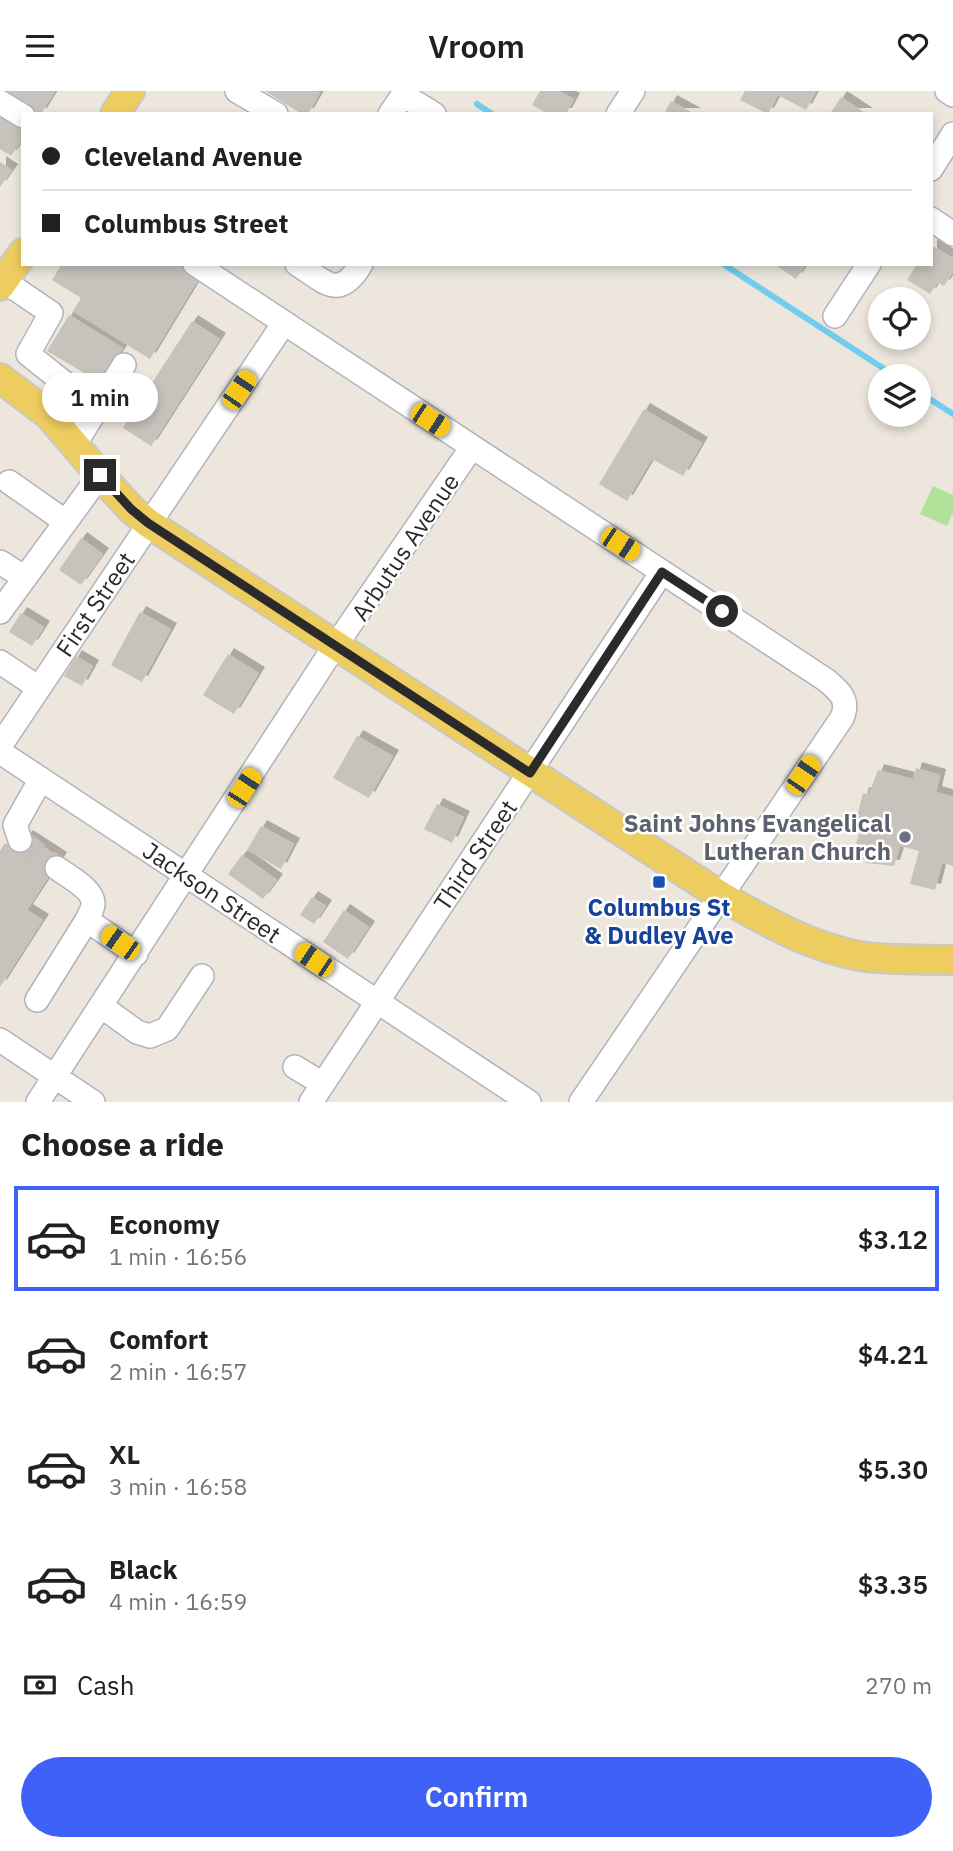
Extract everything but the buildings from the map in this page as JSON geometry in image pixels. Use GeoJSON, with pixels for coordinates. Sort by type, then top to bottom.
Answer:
{"type":"FeatureCollection","features":[{"type":"Feature","properties":{"kind":"main road"},"geometry":{"type":"LineString","coordinates":[[116,112],[130,91]]}},
{"type":"Feature","properties":{"kind":"main road"},"geometry":{"type":"LineString","coordinates":[[2,284],[21,256]]}},
{"type":"Feature","properties":{"kind":"main road"},"geometry":{"type":"LineString","coordinates":[[0,379],[49,415],[131,509],[148,523],[721,896],[784,931],[846,953],[863,957],[953,960]]}},
{"type":"Feature","properties":{"kind":"street"},"geometry":{"type":"LineString","coordinates":[[237,91],[264,111]]}},
{"type":"Feature","properties":{"kind":"street"},"geometry":{"type":"LineString","coordinates":[[619,112],[633,91]]}},
{"type":"Feature","properties":{"kind":"street"},"geometry":{"type":"LineString","coordinates":[[947,91],[953,95]]}},
{"type":"Feature","properties":{"kind":"street"},"geometry":{"type":"LineString","coordinates":[[391,112],[403,95],[431,112]]}},
{"type":"Feature","properties":{"kind":"street"},"geometry":{"type":"LineString","coordinates":[[0,102],[21,115]]}},
{"type":"Feature","properties":{"kind":"street"},"geometry":{"type":"LineString","coordinates":[[933,166],[953,134]]}},
{"type":"Feature","properties":{"kind":"street"},"geometry":{"type":"LineString","coordinates":[[933,220],[953,233]]}},
{"type":"Feature","properties":{"kind":"street"},"geometry":{"type":"LineString","coordinates":[[201,266],[826,680],[842,694],[845,702],[842,717],[581,1102]]}},
{"type":"Feature","properties":{"kind":"street"},"geometry":{"type":"LineString","coordinates":[[300,266],[330,285],[339,285],[351,281],[360,266]]}},
{"type":"Feature","properties":{"kind":"street"},"geometry":{"type":"LineString","coordinates":[[835,316],[868,266]]}},
{"type":"Feature","properties":{"kind":"street"},"geometry":{"type":"LineString","coordinates":[[2,284],[51,313],[28,354],[97,409]]}},
{"type":"Feature","properties":{"kind":"street","name":"First Street"},"geometry":{"type":"LineString","coordinates":[[0,746],[284,323]]}},
{"type":"Feature","properties":{"kind":"street"},"geometry":{"type":"LineString","coordinates":[[75,444],[124,365]]}},
{"type":"Feature","properties":{"kind":"street","name":"Arbutus Avenue"},"geometry":{"type":"LineString","coordinates":[[38,1102],[326,661],[472,447]]}},
{"type":"Feature","properties":{"kind":"street"},"geometry":{"type":"LineString","coordinates":[[0,612],[100,475]]}},
{"type":"Feature","properties":{"kind":"street"},"geometry":{"type":"LineString","coordinates":[[9,482],[66,522]]}},
{"type":"Feature","properties":{"kind":"street"},"geometry":{"type":"LineString","coordinates":[[0,562],[25,578]]}},
{"type":"Feature","properties":{"kind":"street","name":"Third Street"},"geometry":{"type":"LineString","coordinates":[[317,1093],[662,572]]}},
{"type":"Feature","properties":{"kind":"street"},"geometry":{"type":"LineString","coordinates":[[0,663],[39,688]]}},
{"type":"Feature","properties":{"kind":"street","name":"Jackson Street"},"geometry":{"type":"LineString","coordinates":[[0,752],[530,1102]]}},
{"type":"Feature","properties":{"kind":"street"},"geometry":{"type":"LineString","coordinates":[[20,841],[15,825],[41,779]]}},
{"type":"Feature","properties":{"kind":"street"},"geometry":{"type":"LineString","coordinates":[[37,1000],[94,906],[92,897],[83,887],[57,868]]}},
{"type":"Feature","properties":{"kind":"street"},"geometry":{"type":"LineString","coordinates":[[87,920],[136,954]]}},
{"type":"Feature","properties":{"kind":"street"},"geometry":{"type":"LineString","coordinates":[[101,1006],[137,1032],[150,1036],[167,1029],[202,976]]}},
{"type":"Feature","properties":{"kind":"street"},"geometry":{"type":"LineString","coordinates":[[0,1040],[93,1102]]}},
{"type":"Feature","properties":{"kind":"street"},"geometry":{"type":"LineString","coordinates":[[295,1067],[317,1093]]}},
{"type":"Feature","properties":{"kind":"green space"},"geometry":{"type":"Polygon","coordinates":[[[933,486],[953,495],[953,513],[947,526],[920,514],[933,486]]]}},
{"type":"Feature","properties":{"kind":"waterway"},"geometry":{"type":"LineString","coordinates":[[477,104],[489,112]]}},
{"type":"Feature","properties":{"kind":"waterway"},"geometry":{"type":"LineString","coordinates":[[726,266],[877,364]]}},
{"type":"Feature","properties":{"kind":"waterway"},"geometry":{"type":"LineString","coordinates":[[931,400],[953,414]]}},
{"type":"Feature","properties":{"kind":"tunnel"},"geometry":{"type":"LineString","coordinates":[[20,840],[57,868]]}},
{"type":"Feature","properties":{"kind":"place","name":"Saint Johns Evangelical Lutheran Church"},"geometry":{"type":"Point","coordinates":[905,837]}},
{"type":"Feature","properties":{"kind":"place","name":"Columbus St & Dudley Ave"},"geometry":{"type":"Point","coordinates":[659,882]}},
{"type":"Feature","properties":{"kind":"route"},"geometry":{"type":"LineString","coordinates":[[100,475],[131,509],[148,523],[530,773],[662,572],[722,611]]}}]}
